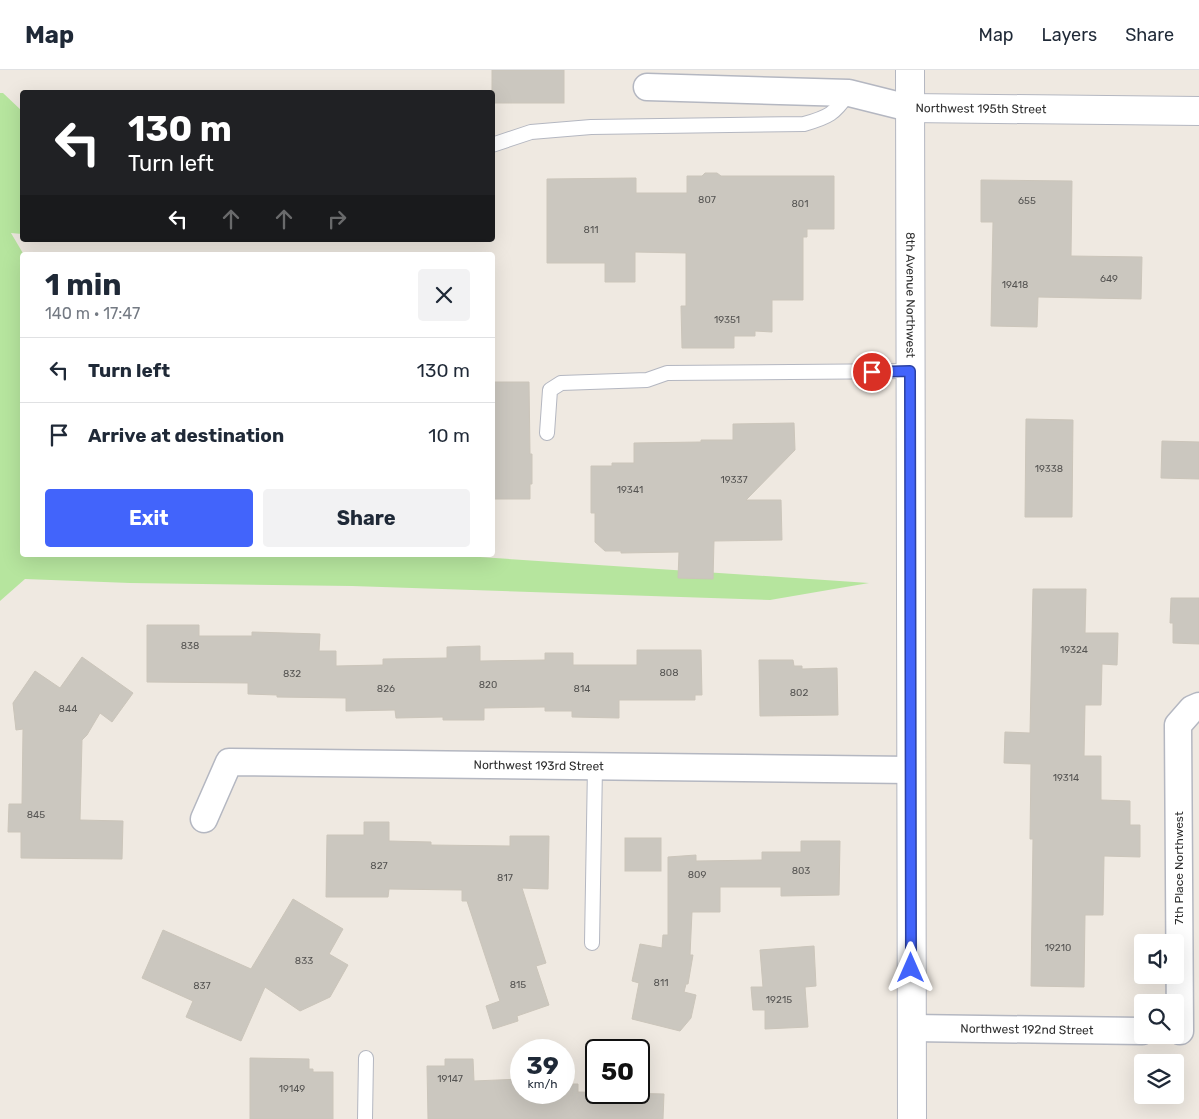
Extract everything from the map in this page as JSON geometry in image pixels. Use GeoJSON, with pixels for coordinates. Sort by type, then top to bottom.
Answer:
{"type":"FeatureCollection","features":[{"type":"Feature","properties":{"kind":"main road","name":"8th Avenue Northwest"},"geometry":{"type":"LineString","coordinates":[[910,70],[912,1119]]}},
{"type":"Feature","properties":{"kind":"main road","name":"Northwest 195th Street"},"geometry":{"type":"LineString","coordinates":[[910,108],[1199,112]]}},
{"type":"Feature","properties":{"kind":"street","name":"Northwest 195th Street"},"geometry":{"type":"LineString","coordinates":[[647,87],[849,93],[910,108]]}},
{"type":"Feature","properties":{"kind":"street","name":"7th Place Northwest"},"geometry":{"type":"LineString","coordinates":[[1185,1031],[1178,725],[1196,708]]}},
{"type":"Feature","properties":{"kind":"street","name":"Northwest 193rd Street"},"geometry":{"type":"LineString","coordinates":[[204,819],[229,762],[911,770]]}},
{"type":"Feature","properties":{"kind":"street","name":"Northwest 192nd Street"},"geometry":{"type":"LineString","coordinates":[[912,1028],[1134,1030]]}},
{"type":"Feature","properties":{"kind":"lane"},"geometry":{"type":"LineString","coordinates":[[495,144],[531,132],[591,127],[804,124],[823,118],[836,110],[849,93]]}},
{"type":"Feature","properties":{"kind":"lane"},"geometry":{"type":"LineString","coordinates":[[547,434],[550,390],[561,383],[647,380],[668,374],[910,371]]}},
{"type":"Feature","properties":{"kind":"lane"},"geometry":{"type":"LineString","coordinates":[[592,943],[595,766]]}},
{"type":"Feature","properties":{"kind":"lane"},"geometry":{"type":"LineString","coordinates":[[365,1119],[366,1058]]}},
{"type":"Feature","properties":{"kind":"green space"},"geometry":{"type":"Polygon","coordinates":[[[0,93],[3,93],[20,109],[20,234],[11,233],[22,252],[20,252],[20,557],[480,557],[869,583],[770,600],[352,586],[130,583],[25,579],[0,601],[0,93]]]}},
{"type":"Feature","properties":{"kind":"building"},"geometry":{"type":"Polygon","coordinates":[[[492,70],[564,70],[564,103],[495,103],[495,90],[492,90],[492,70]]]}},
{"type":"Feature","properties":{"kind":"building"},"geometry":{"type":"Polygon","coordinates":[[[705,173],[717,173],[721,176],[834,176],[834,229],[807,229],[807,237],[803,237],[803,300],[772,300],[772,332],[755,331],[755,336],[734,336],[734,348],[682,348],[681,306],[686,306],[686,253],[635,252],[635,282],[605,282],[605,263],[547,263],[547,179],[636,178],[636,193],[687,193],[687,176],[702,176],[705,173]]]}},
{"type":"Feature","properties":{"kind":"building"},"geometry":{"type":"Polygon","coordinates":[[[981,180],[1072,181],[1071,256],[1142,257],[1141,299],[1038,297],[1037,327],[991,326],[993,222],[981,222],[981,180]]]}},
{"type":"Feature","properties":{"kind":"building"},"geometry":{"type":"Polygon","coordinates":[[[495,382],[529,382],[530,454],[532,454],[530,499],[495,499],[495,382]]]}},
{"type":"Feature","properties":{"kind":"building"},"geometry":{"type":"Polygon","coordinates":[[[1026,419],[1073,420],[1072,517],[1025,517],[1026,419]]]}},
{"type":"Feature","properties":{"kind":"building"},"geometry":{"type":"Polygon","coordinates":[[[794,423],[795,450],[746,500],[781,500],[782,540],[714,541],[713,579],[678,578],[679,552],[621,553],[621,551],[605,551],[595,542],[595,513],[591,513],[591,466],[612,466],[612,463],[634,463],[634,443],[733,440],[733,424],[794,423]]]}},
{"type":"Feature","properties":{"kind":"building"},"geometry":{"type":"Polygon","coordinates":[[[1162,441],[1199,442],[1199,479],[1161,478],[1162,441]]]}},
{"type":"Feature","properties":{"kind":"building"},"geometry":{"type":"Polygon","coordinates":[[[1033,589],[1086,589],[1085,633],[1118,633],[1117,665],[1102,664],[1101,705],[1085,705],[1084,756],[1101,756],[1101,800],[1130,801],[1130,825],[1140,825],[1140,857],[1104,856],[1103,915],[1085,915],[1084,987],[1031,986],[1033,839],[1030,839],[1031,764],[1004,763],[1005,732],[1030,733],[1033,589]]]}},
{"type":"Feature","properties":{"kind":"building"},"geometry":{"type":"Polygon","coordinates":[[[1171,598],[1199,598],[1199,644],[1173,643],[1173,623],[1170,623],[1171,598]]]}},
{"type":"Feature","properties":{"kind":"building"},"geometry":{"type":"Polygon","coordinates":[[[147,625],[199,625],[199,636],[252,636],[252,632],[320,634],[319,651],[336,651],[336,666],[383,665],[383,659],[447,658],[447,647],[480,646],[480,661],[545,660],[545,653],[573,653],[573,665],[637,665],[637,650],[701,650],[702,695],[695,695],[695,700],[619,700],[619,718],[572,717],[572,711],[545,711],[545,707],[484,708],[484,720],[443,720],[443,717],[396,718],[395,710],[346,711],[346,698],[277,697],[277,695],[248,694],[248,683],[147,682],[147,625]]]}},
{"type":"Feature","properties":{"kind":"building"},"geometry":{"type":"Polygon","coordinates":[[[82,657],[133,693],[112,722],[100,713],[82,740],[80,820],[123,821],[122,859],[21,858],[21,832],[8,832],[9,804],[22,804],[23,729],[16,730],[13,703],[35,671],[60,688],[82,657]]]}},
{"type":"Feature","properties":{"kind":"building"},"geometry":{"type":"Polygon","coordinates":[[[759,660],[793,660],[794,666],[802,666],[802,669],[837,668],[838,715],[760,716],[759,660]]]}},
{"type":"Feature","properties":{"kind":"building"},"geometry":{"type":"Polygon","coordinates":[[[364,822],[389,822],[389,841],[431,842],[431,845],[510,846],[510,836],[549,836],[548,889],[522,888],[546,963],[536,966],[549,1005],[517,1016],[518,1021],[493,1029],[486,1006],[500,1001],[467,901],[462,901],[462,890],[389,889],[388,897],[326,897],[327,835],[364,835],[364,822]]]}},
{"type":"Feature","properties":{"kind":"building"},"geometry":{"type":"Polygon","coordinates":[[[625,838],[661,838],[661,871],[625,871],[625,838]]]}},
{"type":"Feature","properties":{"kind":"building"},"geometry":{"type":"Polygon","coordinates":[[[801,841],[840,841],[839,895],[781,896],[781,887],[720,887],[720,912],[692,912],[690,955],[693,955],[688,984],[686,984],[684,992],[696,995],[691,1018],[680,1031],[632,1019],[639,983],[632,981],[640,944],[662,948],[663,935],[668,935],[668,857],[696,855],[696,861],[762,860],[762,852],[801,852],[801,841]]]}},
{"type":"Feature","properties":{"kind":"building"},"geometry":{"type":"Polygon","coordinates":[[[293,899],[343,929],[329,954],[348,965],[330,997],[300,1011],[265,987],[241,1041],[186,1017],[193,1001],[142,978],[163,930],[251,969],[293,899]]]}},
{"type":"Feature","properties":{"kind":"building"},"geometry":{"type":"Polygon","coordinates":[[[814,946],[816,986],[805,987],[808,1027],[765,1029],[765,1010],[753,1010],[751,987],[763,987],[760,950],[814,946]]]}},
{"type":"Feature","properties":{"kind":"building"},"geometry":{"type":"Polygon","coordinates":[[[250,1058],[309,1059],[309,1069],[313,1069],[313,1072],[333,1072],[333,1119],[250,1119],[250,1058]]]}},
{"type":"Feature","properties":{"kind":"building"},"geometry":{"type":"Polygon","coordinates":[[[445,1059],[473,1059],[474,1081],[510,1079],[510,1104],[575,1104],[575,1084],[578,1084],[578,1092],[585,1092],[585,1104],[650,1104],[650,1094],[664,1094],[663,1119],[428,1119],[427,1066],[445,1066],[445,1059]]]}},
{"type":"Feature","properties":{"kind":"route"},"geometry":{"type":"LineString","coordinates":[[872,372],[910,371],[911,968]]}}]}
